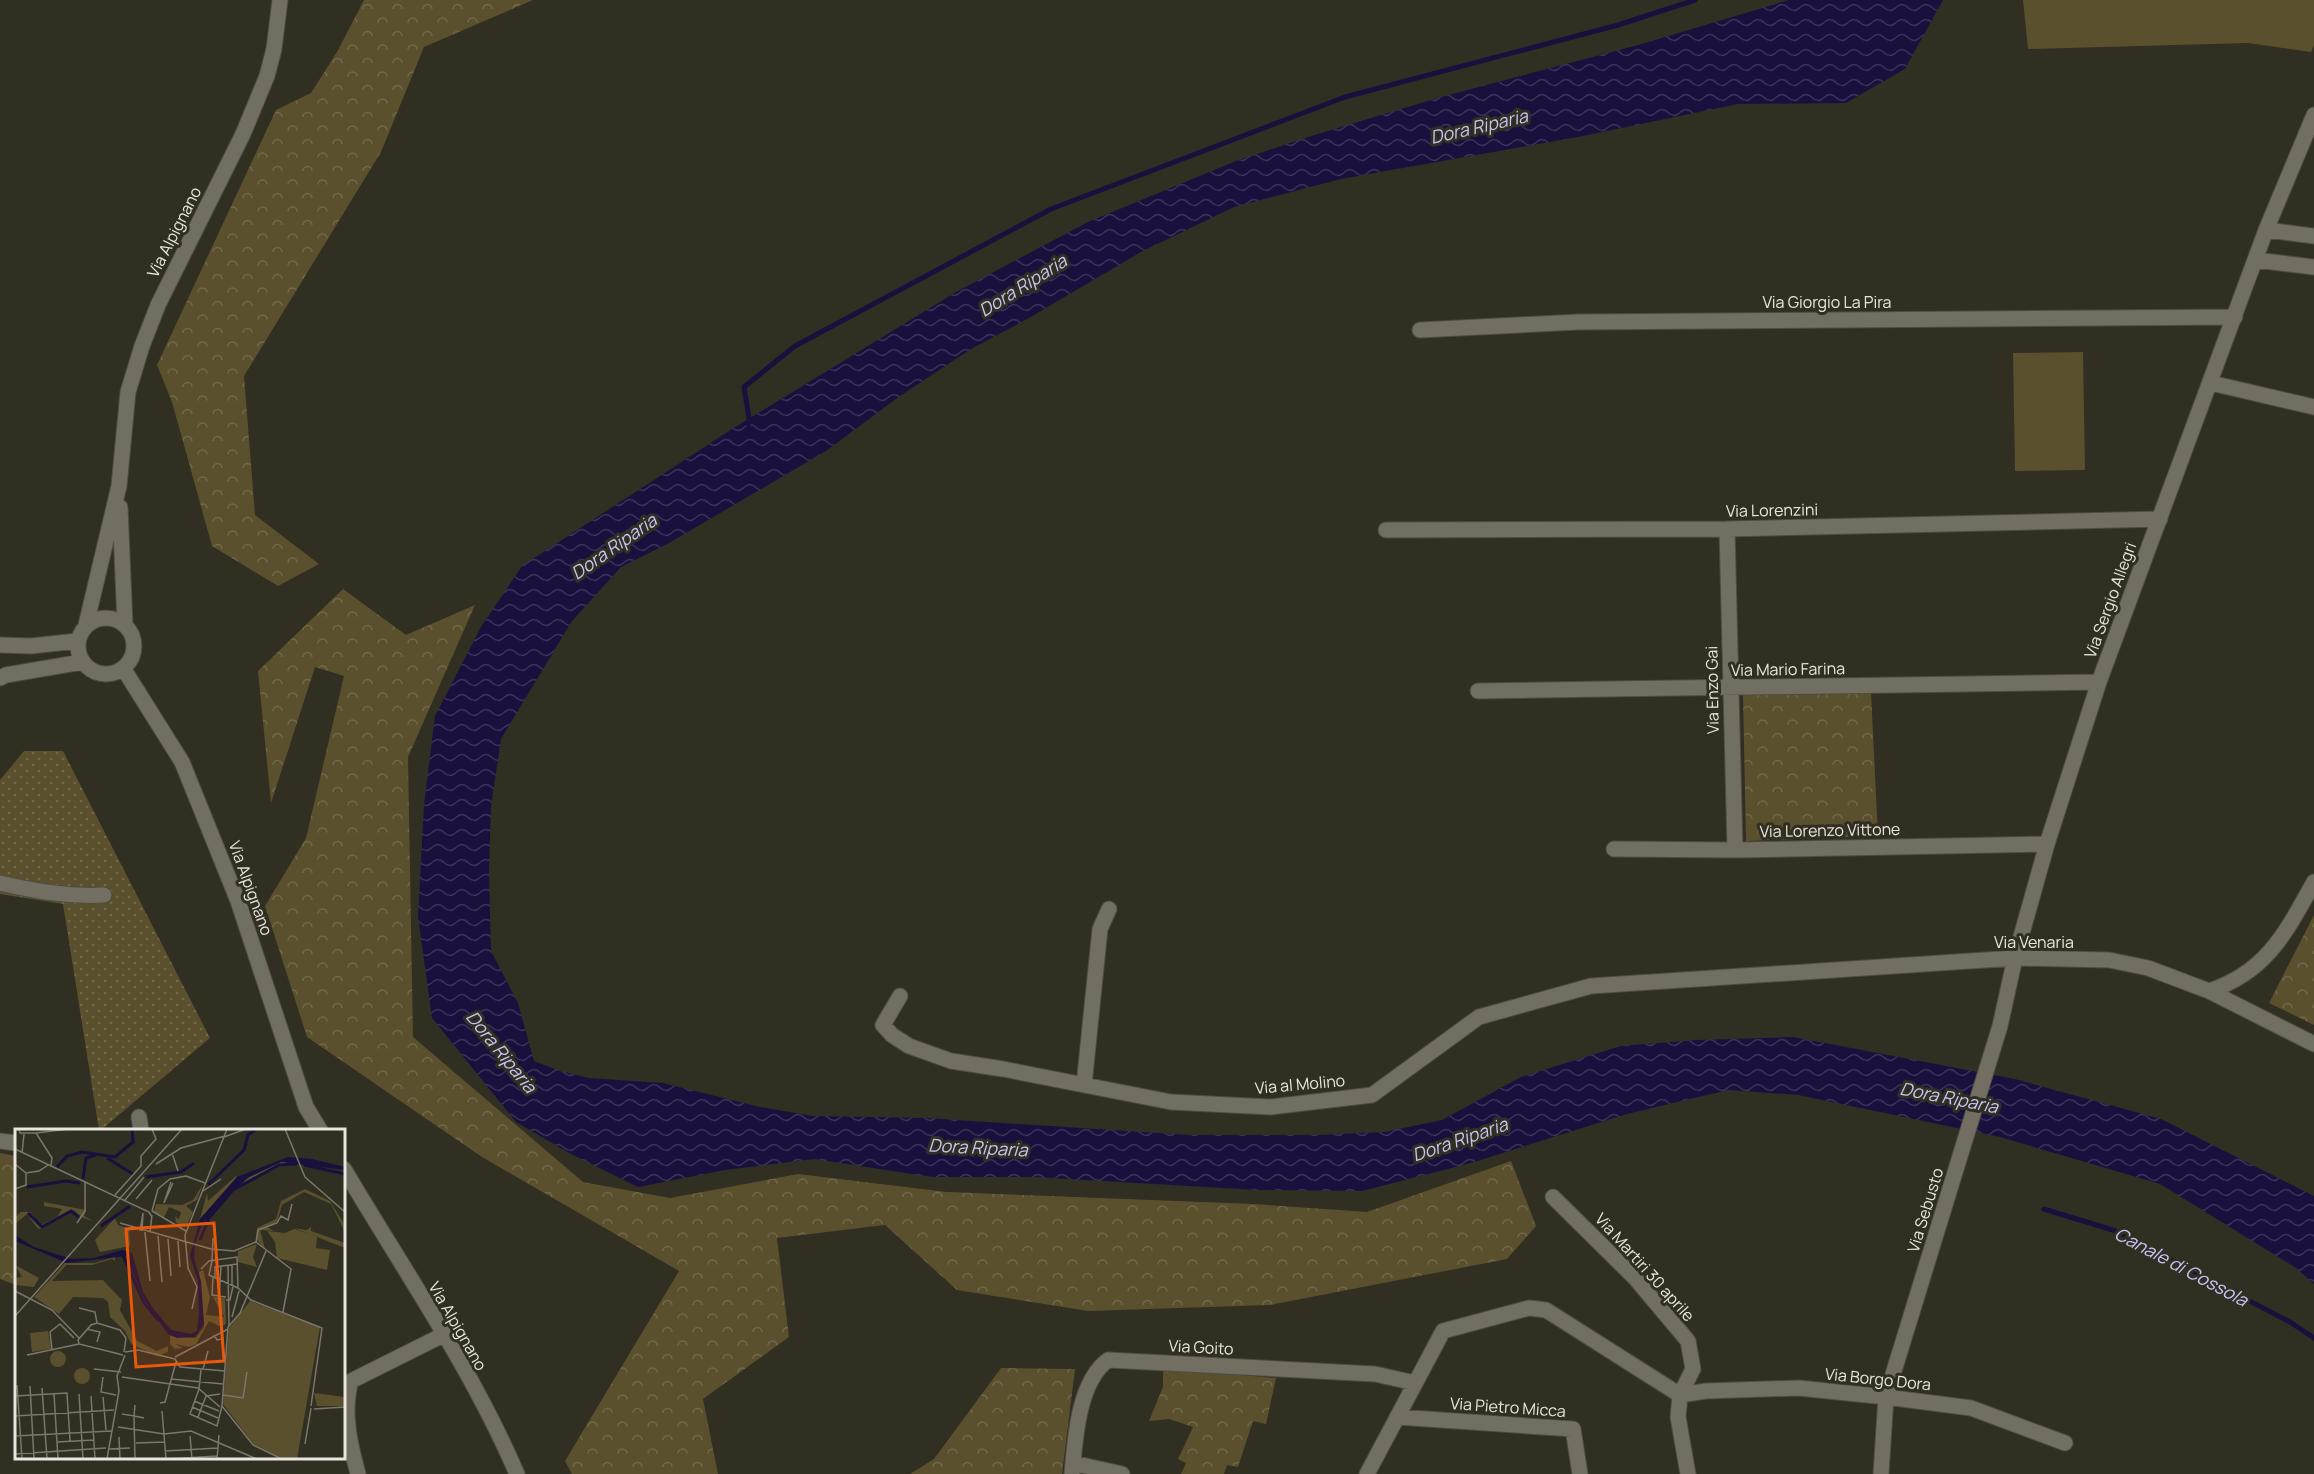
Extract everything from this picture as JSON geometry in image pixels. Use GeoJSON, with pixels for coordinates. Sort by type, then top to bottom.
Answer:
{"type":"FeatureCollection","features":[{"type":"Feature","properties":{"kind":"street","name":"Via Alpignano"},"geometry":{"type":"LineString","coordinates":[[124,624],[119,486],[128,392],[158,305],[243,135],[267,76],[274,49],[280,0]]}},
{"type":"Feature","properties":{"kind":"street","name":"Via Sergio Allegri"},"geometry":{"type":"LineString","coordinates":[[2015,958],[2047,844],[2099,682],[2266,230],[2314,115]]}},
{"type":"Feature","properties":{"kind":"street"},"geometry":{"type":"LineString","coordinates":[[2266,230],[2314,236]]}},
{"type":"Feature","properties":{"kind":"street"},"geometry":{"type":"LineString","coordinates":[[2255,260],[2314,267]]}},
{"type":"Feature","properties":{"kind":"street","name":"Via Giorgio La Pira"},"geometry":{"type":"LineString","coordinates":[[1420,330],[1578,322],[2235,317]]}},
{"type":"Feature","properties":{"kind":"street"},"geometry":{"type":"LineString","coordinates":[[2211,383],[2314,406]]}},
{"type":"Feature","properties":{"kind":"street","name":"Via Alpignano"},"geometry":{"type":"LineString","coordinates":[[86,625],[119,486]]}},
{"type":"Feature","properties":{"kind":"street","name":"Via Lorenzini"},"geometry":{"type":"LineString","coordinates":[[1386,530],[1727,529],[2160,519]]}},
{"type":"Feature","properties":{"kind":"street","name":"Via Enzo Gai"},"geometry":{"type":"LineString","coordinates":[[1727,529],[1729,688],[1735,850]]}},
{"type":"Feature","properties":{"kind":"street"},"geometry":{"type":"LineString","coordinates":[[107,617],[124,624],[133,637],[135,645],[130,661],[123,668],[115,673],[105,674],[91,670],[82,662],[78,651],[78,641],[86,625],[97,618],[107,617]]}},
{"type":"Feature","properties":{"kind":"street"},"geometry":{"type":"LineString","coordinates":[[0,645],[31,646],[78,641]]}},
{"type":"Feature","properties":{"kind":"street"},"geometry":{"type":"LineString","coordinates":[[0,678],[82,662]]}},
{"type":"Feature","properties":{"kind":"street"},"geometry":{"type":"LineString","coordinates":[[0,666],[38,670]]}},
{"type":"Feature","properties":{"kind":"street","name":"Via Alpignano"},"geometry":{"type":"LineString","coordinates":[[123,668],[182,762],[238,901],[306,1107],[319,1129]]}},
{"type":"Feature","properties":{"kind":"street","name":"Via Mario Farina"},"geometry":{"type":"LineString","coordinates":[[1478,692],[2099,682]]}},
{"type":"Feature","properties":{"kind":"street","name":"Via Lorenzo Vittone"},"geometry":{"type":"LineString","coordinates":[[1614,849],[1735,850],[2047,844]]}},
{"type":"Feature","properties":{"kind":"street"},"geometry":{"type":"LineString","coordinates":[[2209,991],[2235,980],[2262,960],[2283,937],[2314,882]]}},
{"type":"Feature","properties":{"kind":"street"},"geometry":{"type":"LineString","coordinates":[[0,883],[42,892],[82,896],[104,895]]}},
{"type":"Feature","properties":{"kind":"street"},"geometry":{"type":"LineString","coordinates":[[1084,1085],[1100,929],[1109,909]]}},
{"type":"Feature","properties":{"kind":"street","name":"Via Venaria"},"geometry":{"type":"LineString","coordinates":[[1737,977],[2015,958],[2109,960],[2148,968],[2209,991],[2314,1044]]}},
{"type":"Feature","properties":{"kind":"street","name":"Via Sebusto"},"geometry":{"type":"LineString","coordinates":[[1881,1474],[1886,1397],[2000,1026],[2015,958]]}},
{"type":"Feature","properties":{"kind":"street","name":"Via al Molino"},"geometry":{"type":"LineString","coordinates":[[900,996],[883,1025],[892,1035],[909,1046],[951,1061],[1172,1102],[1270,1107],[1372,1095],[1479,1017],[1591,986],[1737,977]]}},
{"type":"Feature","properties":{"kind":"street"},"geometry":{"type":"LineString","coordinates":[[0,1141],[15,1143]]}},
{"type":"Feature","properties":{"kind":"street","name":"Via Alpignano"},"geometry":{"type":"LineString","coordinates":[[345,1171],[443,1335],[506,1449],[517,1474]]}},
{"type":"Feature","properties":{"kind":"street","name":"Via Martiri 30 aprile"},"geometry":{"type":"LineString","coordinates":[[1553,1197],[1635,1278],[1688,1341],[1693,1369],[1680,1395],[1678,1417],[1688,1474]]}},
{"type":"Feature","properties":{"kind":"street"},"geometry":{"type":"LineString","coordinates":[[1367,1474],[1443,1331],[1529,1308],[1546,1310],[1680,1395]]}},
{"type":"Feature","properties":{"kind":"street"},"geometry":{"type":"LineString","coordinates":[[358,1474],[348,1438],[347,1394],[351,1381],[443,1335]]}},
{"type":"Feature","properties":{"kind":"street","name":"Via Goito"},"geometry":{"type":"LineString","coordinates":[[1073,1468],[1076,1428],[1089,1385],[1099,1366],[1108,1360],[1375,1374],[1415,1383]]}},
{"type":"Feature","properties":{"kind":"street","name":"Via Borgo Dora"},"geometry":{"type":"LineString","coordinates":[[1680,1395],[1706,1391],[1799,1388],[1886,1397],[1971,1408],[2065,1443]]}},
{"type":"Feature","properties":{"kind":"street","name":"Via Pietro Micca"},"geometry":{"type":"LineString","coordinates":[[1397,1418],[1573,1429],[1580,1474]]}},
{"type":"Feature","properties":{"kind":"street"},"geometry":{"type":"LineString","coordinates":[[1073,1468],[1122,1474]]}},
{"type":"Feature","properties":{"kind":"green space"},"geometry":{"type":"Polygon","coordinates":[[[364,0],[533,0],[424,47],[381,152],[244,376],[255,515],[319,564],[278,586],[212,546],[172,402],[157,365],[276,110],[311,93],[337,52],[364,0]]]}},
{"type":"Feature","properties":{"kind":"green space"},"geometry":{"type":"Polygon","coordinates":[[[2023,0],[2314,0],[2314,45],[2311,52],[2248,43],[2028,49],[2023,0]]]}},
{"type":"Feature","properties":{"kind":"green space"},"geometry":{"type":"Polygon","coordinates":[[[2083,352],[2085,470],[2015,471],[2013,353],[2083,352]]]}},
{"type":"Feature","properties":{"kind":"green space"},"geometry":{"type":"Polygon","coordinates":[[[343,589],[406,635],[475,605],[408,757],[413,1037],[583,1182],[670,1198],[798,1174],[947,1192],[1254,1204],[1367,1212],[1511,1161],[1536,1226],[1507,1259],[1270,1305],[1088,1311],[957,1290],[885,1225],[777,1238],[789,1337],[703,1399],[718,1474],[572,1474],[565,1461],[679,1271],[482,1157],[307,1037],[265,906],[306,838],[344,676],[315,667],[271,803],[258,671],[343,589]]]}},
{"type":"Feature","properties":{"kind":"green space"},"geometry":{"type":"Polygon","coordinates":[[[1871,692],[1878,836],[1746,841],[1743,695],[1871,692]]]}},
{"type":"Feature","properties":{"kind":"green space"},"geometry":{"type":"Polygon","coordinates":[[[24,751],[63,751],[210,1038],[102,1129],[99,1129],[63,904],[0,894],[0,780],[24,751]]]}},
{"type":"Feature","properties":{"kind":"green space"},"geometry":{"type":"Polygon","coordinates":[[[2314,915],[2314,1025],[2269,1003],[2314,915]]]}},
{"type":"Feature","properties":{"kind":"green space"},"geometry":{"type":"Polygon","coordinates":[[[0,1153],[15,1156],[15,1285],[0,1279],[0,1153]]]}},
{"type":"Feature","properties":{"kind":"green space"},"geometry":{"type":"Polygon","coordinates":[[[1001,1368],[1075,1369],[1062,1474],[910,1474],[934,1459],[1001,1368]]]}},
{"type":"Feature","properties":{"kind":"green space"},"geometry":{"type":"Polygon","coordinates":[[[1163,1368],[1276,1378],[1266,1424],[1253,1421],[1238,1467],[1227,1465],[1224,1474],[1181,1474],[1186,1463],[1178,1459],[1193,1427],[1169,1419],[1149,1421],[1163,1387],[1163,1368]]]}},
{"type":"Feature","properties":{"kind":"water","name":"Dora Riparia"},"geometry":{"type":"Polygon","coordinates":[[[1789,0],[1943,0],[1905,69],[1846,103],[1738,104],[1583,136],[1341,179],[1234,207],[1141,252],[1029,318],[971,349],[900,396],[826,451],[669,543],[621,567],[572,621],[501,739],[491,806],[489,873],[491,951],[518,1003],[534,1061],[560,1071],[589,1078],[663,1083],[760,1107],[813,1116],[926,1118],[1189,1135],[1317,1135],[1384,1132],[1442,1120],[1521,1077],[1621,1046],[1697,1040],[1793,1037],[2015,1079],[2161,1119],[2314,1196],[2314,1284],[2296,1268],[2160,1184],[2000,1137],[1798,1095],[1728,1090],[1627,1114],[1471,1163],[1362,1191],[1257,1190],[1034,1177],[932,1177],[814,1159],[725,1170],[638,1187],[571,1154],[516,1122],[432,1018],[418,916],[424,805],[435,716],[481,627],[522,566],[732,429],[956,292],[1088,222],[1236,161],[1308,137],[1441,97],[1638,45],[1789,0]]]}},
{"type":"Feature","properties":{"kind":"waterway"},"geometry":{"type":"LineString","coordinates":[[748,424],[744,387],[795,346],[1051,209],[1345,97],[1618,25],[1695,0]]}},
{"type":"Feature","properties":{"kind":"waterway","name":"Canale di Cossola"},"geometry":{"type":"LineString","coordinates":[[2044,1209],[2116,1231],[2290,1322],[2314,1338]]}}]}
